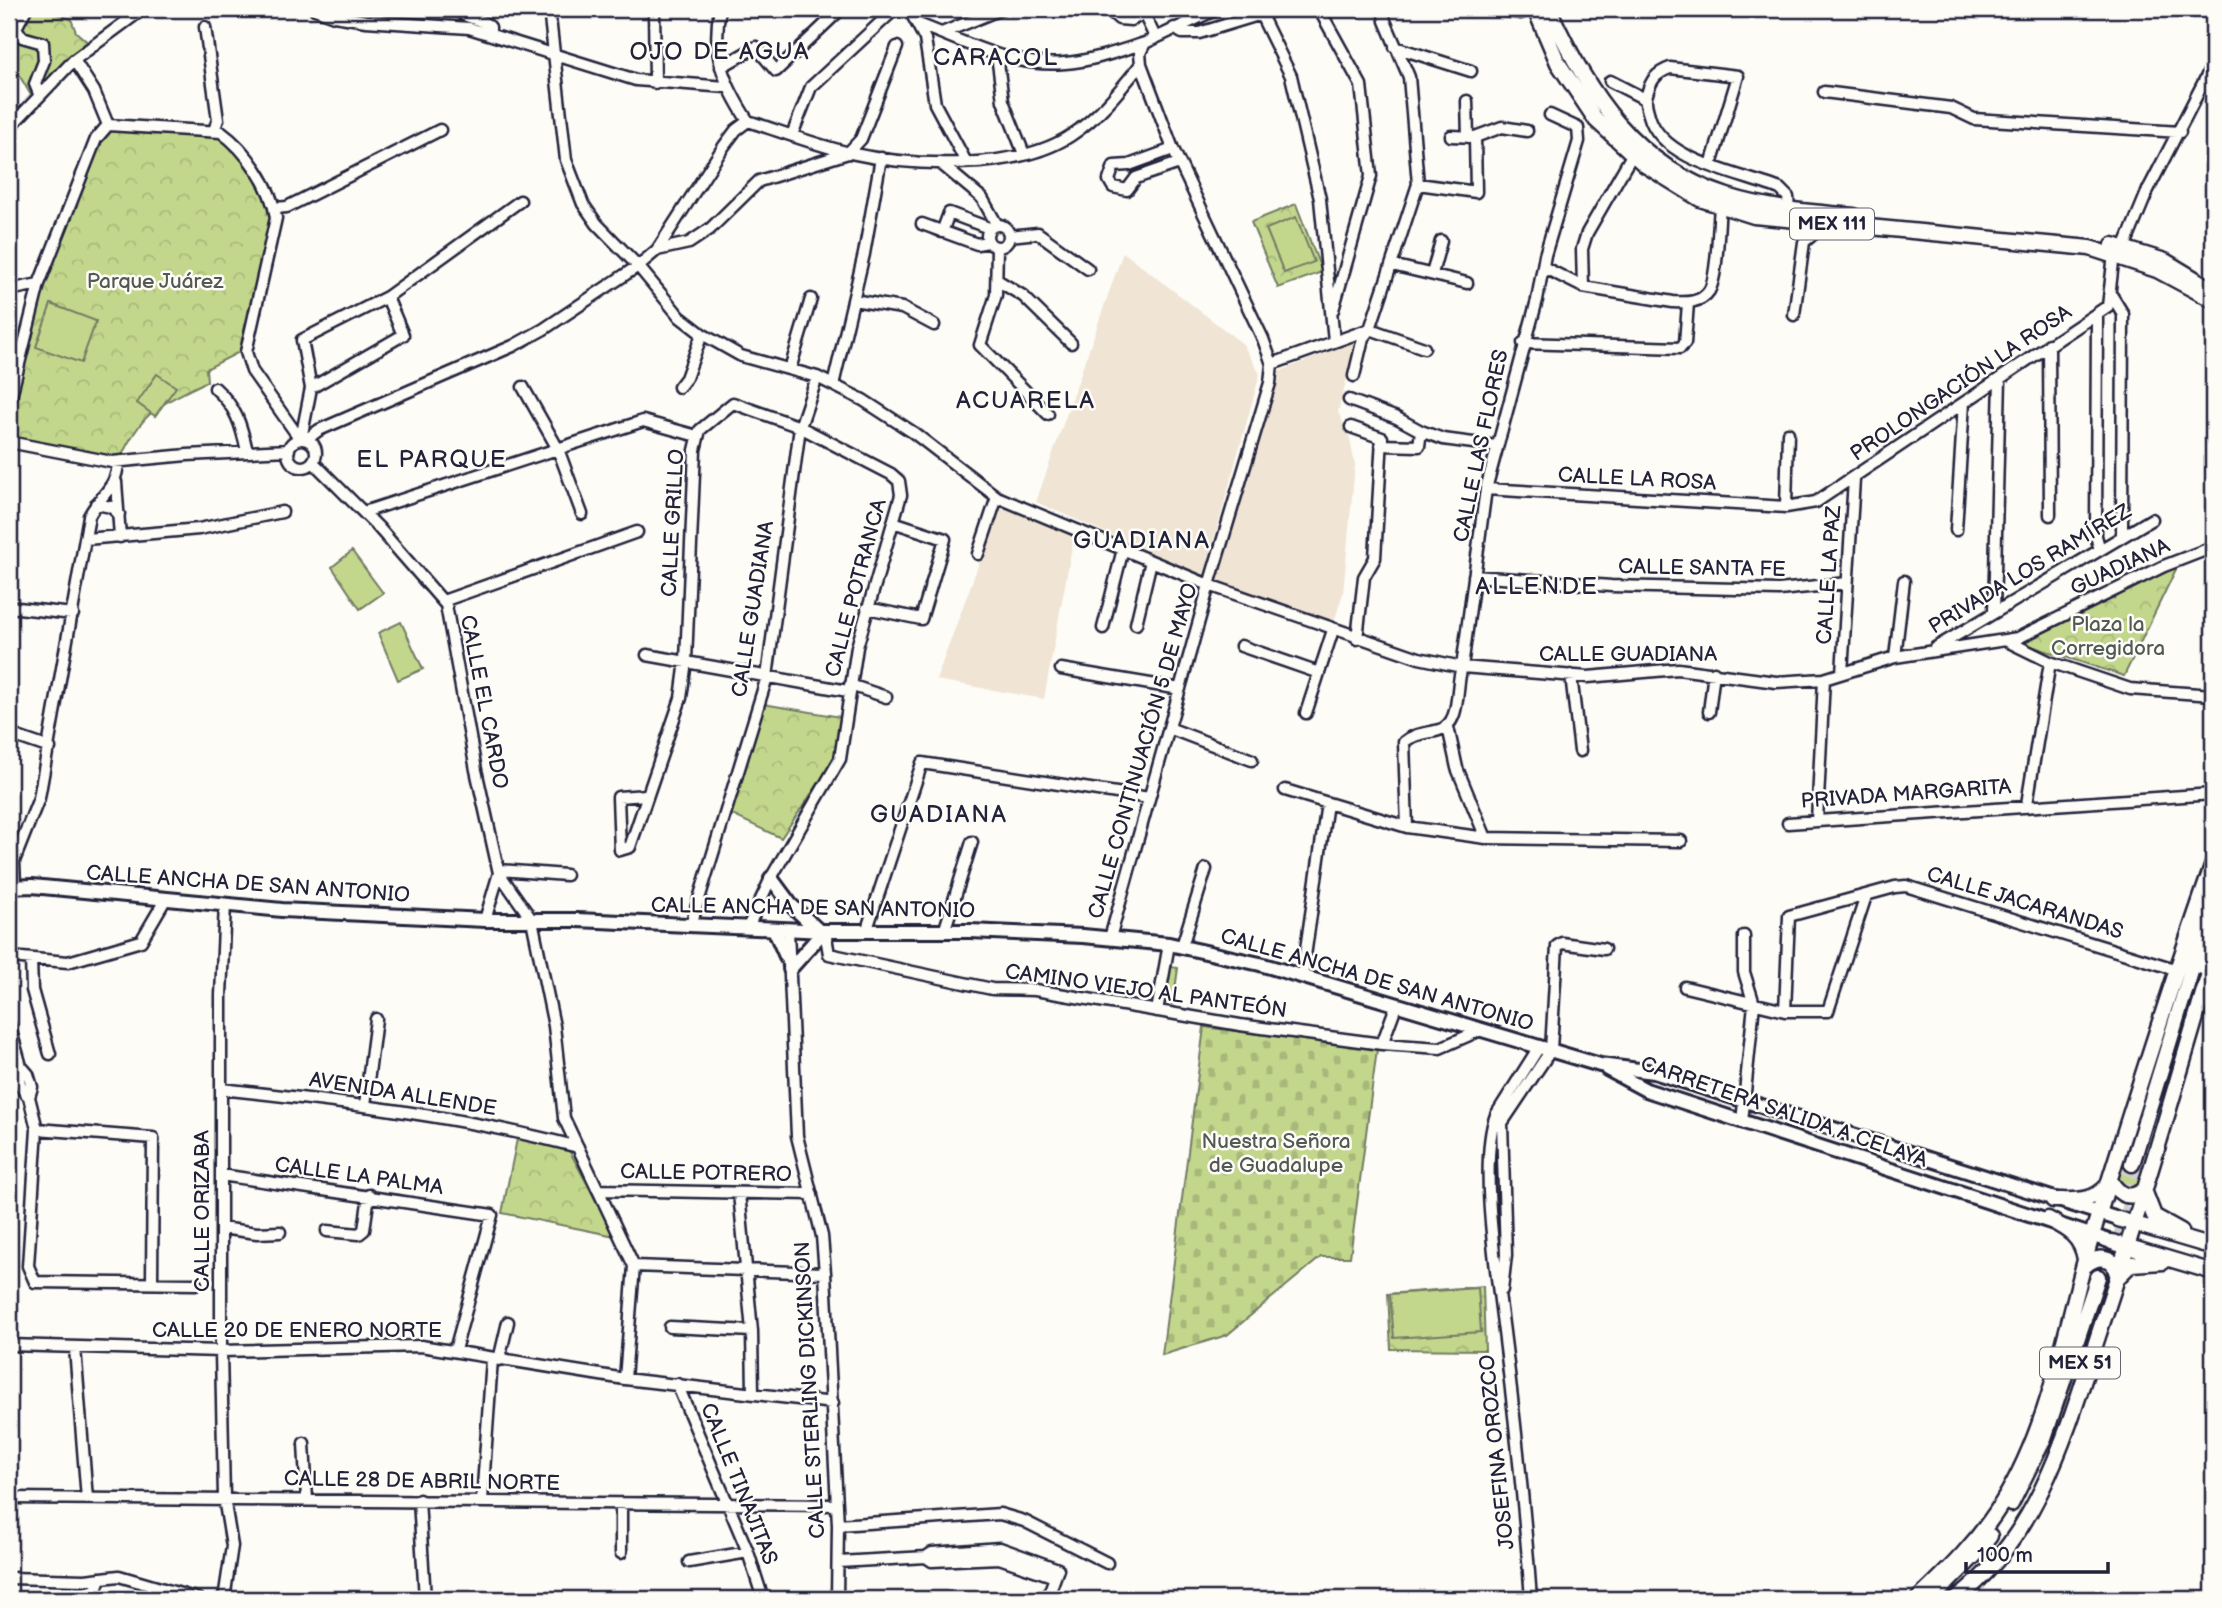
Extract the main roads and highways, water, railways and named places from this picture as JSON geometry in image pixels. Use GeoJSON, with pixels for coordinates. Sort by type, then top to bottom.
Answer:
{"type":"FeatureCollection","features":[{"type":"Feature","properties":{"kind":"main road","name":"MEX 111"},"geometry":{"type":"LineString","coordinates":[[1534,9],[1558,63],[1595,120],[1633,155],[1675,185],[1720,207],[1754,216],[2119,251],[2213,300]]}},
{"type":"Feature","properties":{"kind":"main road","name":"MEX 111"},"geometry":{"type":"LineString","coordinates":[[1549,9],[1596,100],[1639,145],[1665,165],[1726,196],[1789,210],[2054,235],[2165,261],[2213,290]]}},
{"type":"Feature","properties":{"kind":"main road"},"geometry":{"type":"LineString","coordinates":[[1918,1599],[1981,1533],[2003,1502],[2023,1463],[2044,1406],[2086,1265],[2092,1235],[2213,864]]}},
{"type":"Feature","properties":{"kind":"main road"},"geometry":{"type":"LineString","coordinates":[[771,878],[791,905],[823,931],[789,966],[774,929]]}},
{"type":"Feature","properties":{"kind":"main road","name":"CALLE ANCHA DE SAN ANTONIO"},"geometry":{"type":"LineString","coordinates":[[12,887],[165,900],[485,920],[1110,938],[1175,945],[1302,977],[1601,1065]]}},
{"type":"Feature","properties":{"kind":"main road"},"geometry":{"type":"LineString","coordinates":[[2213,900],[2137,1166],[2213,937]]}},
{"type":"Feature","properties":{"kind":"main road"},"geometry":{"type":"LineString","coordinates":[[2107,1278],[2127,1246],[2213,964]]}},
{"type":"Feature","properties":{"kind":"main road","name":"CARRETERA SALIDA A CELAYA"},"geometry":{"type":"LineString","coordinates":[[1601,1065],[1654,1072],[1744,1103],[2118,1219]]}},
{"type":"Feature","properties":{"kind":"main road","name":"CARRETERA SALIDA A CELAYA"},"geometry":{"type":"LineString","coordinates":[[1601,1065],[1646,1090],[2112,1241]]}},
{"type":"Feature","properties":{"kind":"main road"},"geometry":{"type":"LineString","coordinates":[[1823,1148],[1828,1128]]}},
{"type":"Feature","properties":{"kind":"main road"},"geometry":{"type":"LineString","coordinates":[[2111,1182],[2117,1192],[2127,1196],[2136,1195],[2144,1189]]}},
{"type":"Feature","properties":{"kind":"main road"},"geometry":{"type":"LineString","coordinates":[[2053,1200],[2083,1201],[2099,1195],[2111,1182]]}},
{"type":"Feature","properties":{"kind":"main road"},"geometry":{"type":"LineString","coordinates":[[2144,1189],[2154,1216],[2212,1246]]}},
{"type":"Feature","properties":{"kind":"main road"},"geometry":{"type":"LineString","coordinates":[[2048,1219],[2071,1231],[2078,1239],[2086,1265]]}},
{"type":"Feature","properties":{"kind":"main road"},"geometry":{"type":"LineString","coordinates":[[2118,1219],[2212,1246]]}},
{"type":"Feature","properties":{"kind":"main road"},"geometry":{"type":"LineString","coordinates":[[2112,1241],[2213,1272]]}},
{"type":"Feature","properties":{"kind":"main road"},"geometry":{"type":"LineString","coordinates":[[1957,1599],[1980,1581],[2032,1509],[2068,1427],[2113,1262],[2104,1258],[2094,1259],[2086,1265]]}},
{"type":"Feature","properties":{"kind":"main road"},"geometry":{"type":"LineString","coordinates":[[2107,1278],[2131,1265],[2154,1260],[2191,1266]]}},
{"type":"Feature","properties":{"kind":"main road","name":"MEX 51"},"geometry":{"type":"LineString","coordinates":[[1931,1599],[1976,1554],[2025,1481],[2107,1278]]}},
{"type":"Feature","properties":{"kind":"main road","name":"MEX 51"},"geometry":{"type":"LineString","coordinates":[[1949,1599],[1982,1566],[2028,1502],[2067,1404],[2107,1278]]}},
{"type":"Feature","properties":{"kind":"tunnel"},"geometry":{"type":"LineString","coordinates":[[2123,1196],[2132,1164]]}},
{"type":"Feature","properties":{"kind":"tunnel"},"geometry":{"type":"LineString","coordinates":[[2106,1280],[2142,1167]]}},
{"type":"Feature","properties":{"kind":"district","name":"OJO DE AGUA"},"geometry":{"type":"Point","coordinates":[720,51]}},
{"type":"Feature","properties":{"kind":"district","name":"CARACOL"},"geometry":{"type":"Point","coordinates":[996,57]}},
{"type":"Feature","properties":{"kind":"district","name":"ACUARELA"},"geometry":{"type":"Point","coordinates":[1026,400]}},
{"type":"Feature","properties":{"kind":"district","name":"EL PARQUE"},"geometry":{"type":"Point","coordinates":[432,459]}},
{"type":"Feature","properties":{"kind":"district","name":"GUADIANA"},"geometry":{"type":"Point","coordinates":[1142,540]}},
{"type":"Feature","properties":{"kind":"district","name":"ALLENDE"},"geometry":{"type":"Point","coordinates":[1537,586]}},
{"type":"Feature","properties":{"kind":"district","name":"GUADIANA"},"geometry":{"type":"Point","coordinates":[939,814]}},
{"type":"Feature","properties":{"kind":"park label","name":"Parque Juárez"},"geometry":{"type":"Point","coordinates":[155,281]}},
{"type":"Feature","properties":{"kind":"park label","name":"Plaza la Corregidora"},"geometry":{"type":"Point","coordinates":[2108,636]}},
{"type":"Feature","properties":{"kind":"park label","name":"Nuestra Señora de Guadalupe"},"geometry":{"type":"Point","coordinates":[1276,1153]}}]}
